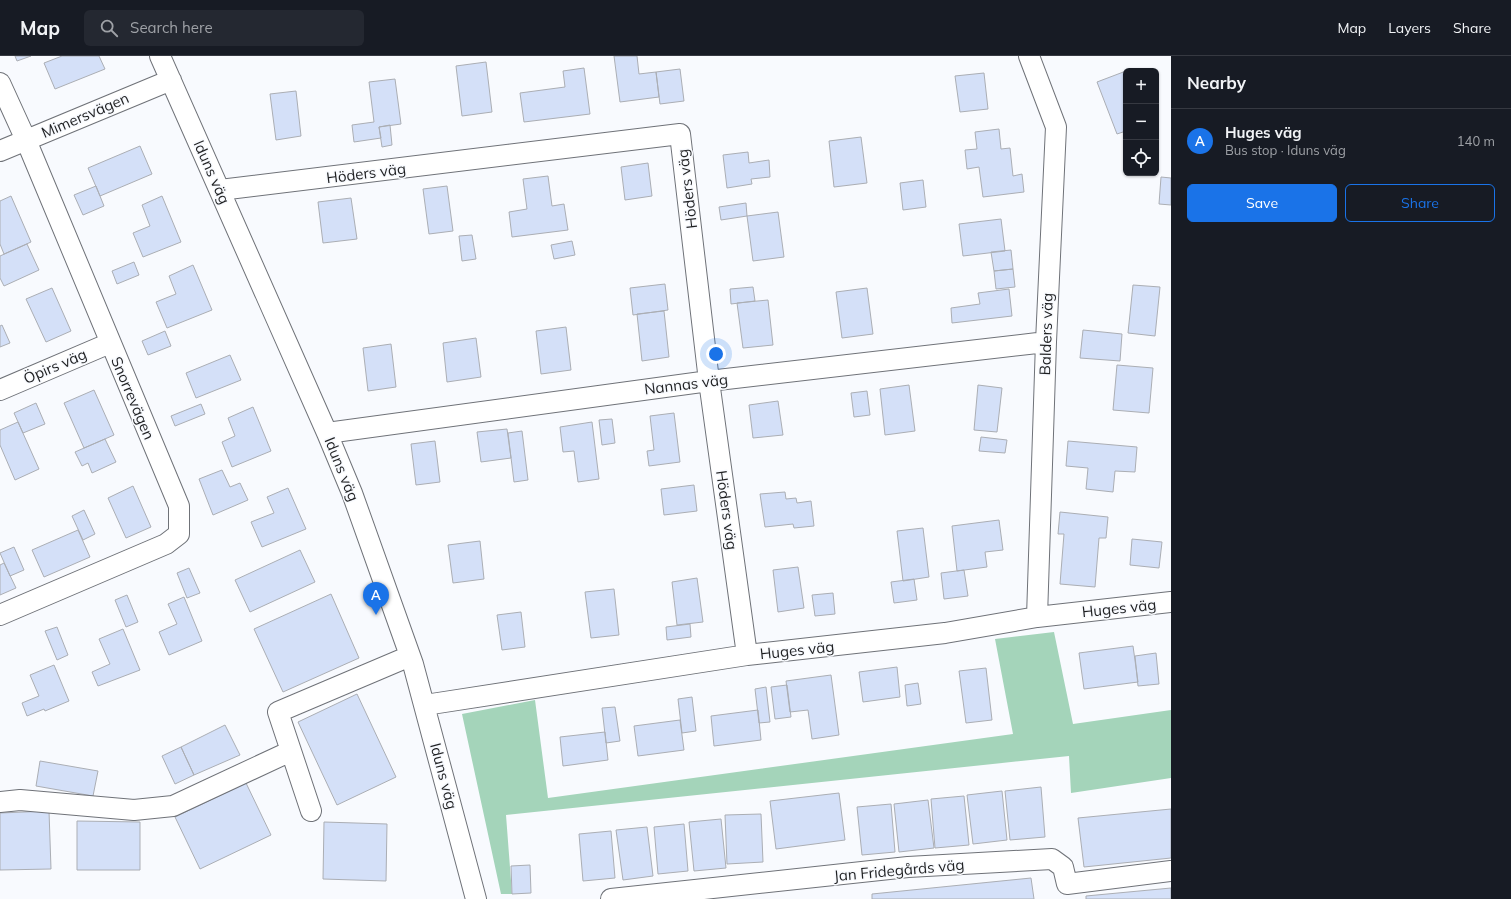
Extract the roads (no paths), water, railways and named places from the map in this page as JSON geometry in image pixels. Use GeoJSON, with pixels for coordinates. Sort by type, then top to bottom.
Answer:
{"type":"FeatureCollection","features":[{"type":"Feature","properties":{"kind":"street","name":"Iduns väg"},"geometry":{"type":"LineString","coordinates":[[160,56],[327,433],[352,493],[410,656],[425,705],[476,899]]}},
{"type":"Feature","properties":{"kind":"street","name":"Balders väg"},"geometry":{"type":"LineString","coordinates":[[1029,56],[1056,127],[1046,342],[1037,617]]}},
{"type":"Feature","properties":{"kind":"street","name":"Mimersvägen"},"geometry":{"type":"LineString","coordinates":[[0,151],[171,80]]}},
{"type":"Feature","properties":{"kind":"street","name":"Snorrevägen"},"geometry":{"type":"LineString","coordinates":[[0,83],[26,140],[179,506],[179,534],[166,544],[0,615]]}},
{"type":"Feature","properties":{"kind":"street","name":"Höders väg"},"geometry":{"type":"LineString","coordinates":[[220,190],[680,134],[709,381],[747,655]]}},
{"type":"Feature","properties":{"kind":"street","name":"Nannas väg"},"geometry":{"type":"LineString","coordinates":[[327,433],[709,381],[1046,342]]}},
{"type":"Feature","properties":{"kind":"street","name":"Öpirs väg"},"geometry":{"type":"LineString","coordinates":[[0,390],[110,343]]}},
{"type":"Feature","properties":{"kind":"street","name":"Huges väg"},"geometry":{"type":"LineString","coordinates":[[425,705],[747,655],[944,633],[1037,617],[1171,602]]}},
{"type":"Feature","properties":{"kind":"street"},"geometry":{"type":"LineString","coordinates":[[311,812],[278,712],[410,656]]}},
{"type":"Feature","properties":{"kind":"street"},"geometry":{"type":"LineString","coordinates":[[0,802],[20,800],[134,810],[173,806],[291,751]]}},
{"type":"Feature","properties":{"kind":"street","name":"Jan Fridegårds väg"},"geometry":{"type":"LineString","coordinates":[[611,899],[908,867],[1052,859],[1064,867],[1068,891],[1171,871]]}},
{"type":"Feature","properties":{"kind":"place","name":"Huges väg"},"geometry":{"type":"Point","coordinates":[376,615]}}]}
